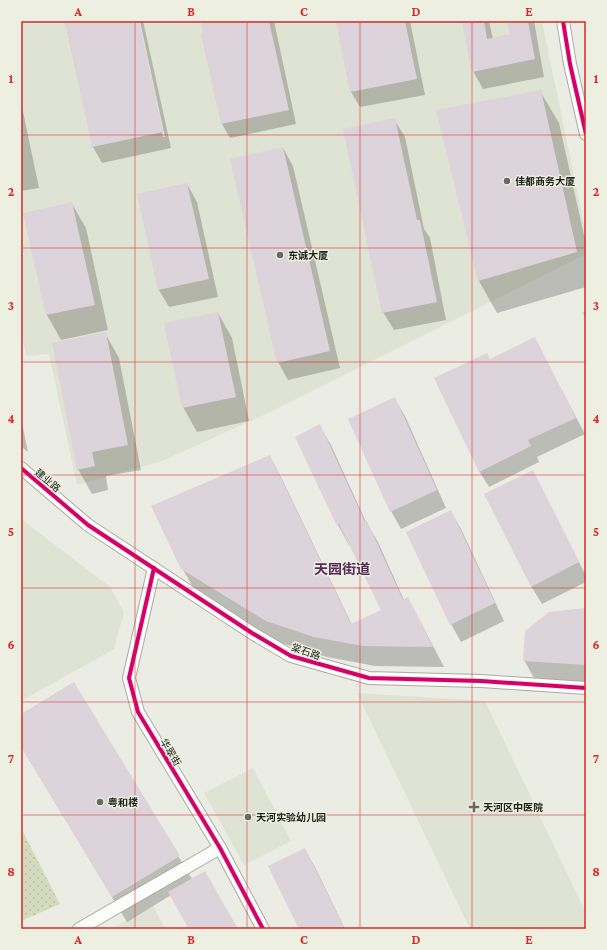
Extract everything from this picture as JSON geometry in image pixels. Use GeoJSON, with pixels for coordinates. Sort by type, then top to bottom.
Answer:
{"type":"FeatureCollection","features":[{"type":"Feature","properties":{"kind":"street"},"geometry":{"type":"LineString","coordinates":[[563,21],[570,64],[586,134]]}},
{"type":"Feature","properties":{"kind":"street","name":"建业路"},"geometry":{"type":"LineString","coordinates":[[21,468],[64,505]]}},
{"type":"Feature","properties":{"kind":"street","name":"棠石路"},"geometry":{"type":"LineString","coordinates":[[64,505],[88,525],[252,633],[292,656],[369,678],[482,681],[586,688]]}},
{"type":"Feature","properties":{"kind":"street","name":"华翠街"},"geometry":{"type":"LineString","coordinates":[[154,568],[129,678],[138,712],[220,848],[263,929]]}},
{"type":"Feature","properties":{"kind":"street"},"geometry":{"type":"LineString","coordinates":[[80,929],[220,848]]}},
{"type":"Feature","properties":{"kind":"shaded area"},"geometry":{"type":"Polygon","coordinates":[[[21,21],[542,21],[586,234],[586,254],[266,414],[162,461],[77,485],[49,354],[26,356],[21,329],[21,21]]]}},
{"type":"Feature","properties":{"kind":"shaded area"},"geometry":{"type":"Polygon","coordinates":[[[21,519],[110,587],[124,612],[114,649],[21,701],[21,519]]]}},
{"type":"Feature","properties":{"kind":"shaded area","name":"天河区中医院"},"geometry":{"type":"Polygon","coordinates":[[[357,693],[485,701],[586,913],[586,929],[470,929],[357,693]]]}},
{"type":"Feature","properties":{"kind":"shaded area","name":"天河实验幼儿园"},"geometry":{"type":"Polygon","coordinates":[[[253,768],[291,841],[244,865],[204,793],[253,768]]]}},
{"type":"Feature","properties":{"kind":"shaded area"},"geometry":{"type":"Polygon","coordinates":[[[153,906],[165,929],[111,929],[153,906]]]}},
{"type":"Feature","properties":{"kind":"green space"},"geometry":{"type":"Polygon","coordinates":[[[21,828],[60,904],[21,921],[21,828]]]}},
{"type":"Feature","properties":{"kind":"building"},"geometry":{"type":"Polygon","coordinates":[[[65,21],[139,21],[163,132],[92,147],[65,21]]]}},
{"type":"Feature","properties":{"kind":"building"},"geometry":{"type":"Polygon","coordinates":[[[201,21],[269,21],[289,110],[221,124],[201,34],[203,33],[201,21]]]}},
{"type":"Feature","properties":{"kind":"building"},"geometry":{"type":"Polygon","coordinates":[[[336,21],[405,21],[417,79],[350,92],[336,21]]]}},
{"type":"Feature","properties":{"kind":"building"},"geometry":{"type":"Polygon","coordinates":[[[462,21],[484,21],[487,39],[510,34],[507,21],[528,21],[535,59],[472,72],[462,21]]]}},
{"type":"Feature","properties":{"kind":"building","name":"佳都商务大厦"},"geometry":{"type":"Polygon","coordinates":[[[541,90],[577,252],[478,281],[436,110],[541,90]]]}},
{"type":"Feature","properties":{"kind":"building"},"geometry":{"type":"Polygon","coordinates":[[[395,118],[417,220],[420,220],[437,302],[382,313],[343,129],[395,118]]]}},
{"type":"Feature","properties":{"kind":"building","name":"东诚大厦"},"geometry":{"type":"Polygon","coordinates":[[[283,147],[330,351],[277,363],[230,159],[283,147]]]}},
{"type":"Feature","properties":{"kind":"building"},"geometry":{"type":"Polygon","coordinates":[[[187,183],[209,279],[158,290],[137,194],[187,183]]]}},
{"type":"Feature","properties":{"kind":"building"},"geometry":{"type":"Polygon","coordinates":[[[72,202],[95,305],[46,315],[23,213],[72,202]]]}},
{"type":"Feature","properties":{"kind":"building"},"geometry":{"type":"Polygon","coordinates":[[[218,312],[236,397],[182,408],[164,323],[218,312]]]}},
{"type":"Feature","properties":{"kind":"building"},"geometry":{"type":"Polygon","coordinates":[[[106,332],[128,445],[92,452],[95,466],[77,470],[52,343],[106,332]]]}},
{"type":"Feature","properties":{"kind":"building"},"geometry":{"type":"Polygon","coordinates":[[[535,337],[576,418],[528,440],[531,446],[479,472],[434,378],[487,353],[490,359],[535,337]]]}},
{"type":"Feature","properties":{"kind":"building"},"geometry":{"type":"Polygon","coordinates":[[[395,397],[437,490],[390,512],[348,419],[395,397]]]}},
{"type":"Feature","properties":{"kind":"building"},"geometry":{"type":"Polygon","coordinates":[[[320,424],[403,600],[408,597],[433,647],[363,646],[314,637],[266,621],[181,569],[151,506],[270,455],[351,624],[381,610],[339,524],[337,526],[295,437],[320,424]]]}},
{"type":"Feature","properties":{"kind":"building"},"geometry":{"type":"Polygon","coordinates":[[[533,470],[579,562],[531,587],[484,494],[533,470]]]}},
{"type":"Feature","properties":{"kind":"building"},"geometry":{"type":"Polygon","coordinates":[[[451,510],[495,603],[450,625],[406,532],[451,510]]]}},
{"type":"Feature","properties":{"kind":"building"},"geometry":{"type":"Polygon","coordinates":[[[586,608],[586,665],[523,661],[525,631],[549,612],[586,608]]]}},
{"type":"Feature","properties":{"kind":"building","name":"粤和楼"},"geometry":{"type":"Polygon","coordinates":[[[74,682],[180,856],[112,897],[21,747],[21,714],[74,682]]]}},
{"type":"Feature","properties":{"kind":"building"},"geometry":{"type":"Polygon","coordinates":[[[305,848],[345,929],[299,929],[268,866],[305,848]]]}},
{"type":"Feature","properties":{"kind":"building"},"geometry":{"type":"Polygon","coordinates":[[[205,871],[238,929],[189,929],[168,892],[205,871]]]}},
{"type":"Feature","properties":{"kind":"cycle path"},"geometry":{"type":"LineString","coordinates":[[563,21],[570,64],[586,134]]}},
{"type":"Feature","properties":{"kind":"cycle path"},"geometry":{"type":"LineString","coordinates":[[21,468],[88,525],[252,633],[291,656],[369,678],[481,681],[586,688]]}},
{"type":"Feature","properties":{"kind":"cycle path"},"geometry":{"type":"LineString","coordinates":[[154,568],[129,678],[138,712],[220,848],[263,929]]}},
{"type":"Feature","properties":{"kind":"place","name":"佳都商务大厦"},"geometry":{"type":"Point","coordinates":[507,181]}},
{"type":"Feature","properties":{"kind":"place","name":"东诚大厦"},"geometry":{"type":"Point","coordinates":[280,255]}},
{"type":"Feature","properties":{"kind":"place","name":"粤和楼"},"geometry":{"type":"Point","coordinates":[100,802]}},
{"type":"Feature","properties":{"kind":"place","name":"天河区中医院"},"geometry":{"type":"Point","coordinates":[474,807]}},
{"type":"Feature","properties":{"kind":"place","name":"天河实验幼儿园"},"geometry":{"type":"Point","coordinates":[248,817]}},
{"type":"Feature","properties":{"kind":"district","name":"天园街道"},"geometry":{"type":"Point","coordinates":[342,569]}}]}
